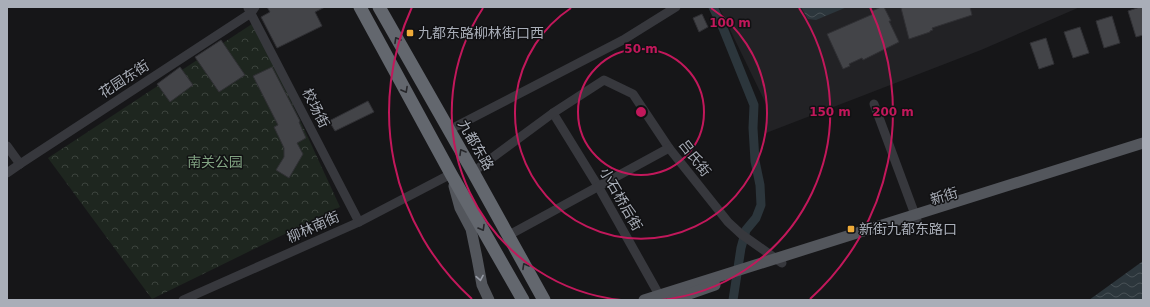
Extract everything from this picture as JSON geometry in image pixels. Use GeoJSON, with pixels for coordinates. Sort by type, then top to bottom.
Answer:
{"type":"FeatureCollection","features":[{"type":"Feature","properties":{"kind":"highway"},"geometry":{"type":"LineString","coordinates":[[360,7],[451,174],[523,300]]}},
{"type":"Feature","properties":{"kind":"highway","name":"九都东路"},"geometry":{"type":"LineString","coordinates":[[378,7],[473,172],[544,300]]}},
{"type":"Feature","properties":{"kind":"main road"},"geometry":{"type":"LineString","coordinates":[[916,217],[1143,143]]}},
{"type":"Feature","properties":{"kind":"main road","name":"新街"},"geometry":{"type":"LineString","coordinates":[[719,280],[916,217],[1143,151]]}},
{"type":"Feature","properties":{"kind":"main road"},"geometry":{"type":"LineString","coordinates":[[451,174],[460,208],[471,229],[482,285],[489,300]]}},
{"type":"Feature","properties":{"kind":"main road"},"geometry":{"type":"LineString","coordinates":[[644,300],[661,298],[719,280]]}},
{"type":"Feature","properties":{"kind":"main road"},"geometry":{"type":"LineString","coordinates":[[672,300],[719,280]]}},
{"type":"Feature","properties":{"kind":"street"},"geometry":{"type":"LineString","coordinates":[[449,130],[623,40],[676,7]]}},
{"type":"Feature","properties":{"kind":"street","name":"花园东街"},"geometry":{"type":"LineString","coordinates":[[7,173],[251,9]]}},
{"type":"Feature","properties":{"kind":"street","name":"校场街"},"geometry":{"type":"LineString","coordinates":[[251,9],[359,222]]}},
{"type":"Feature","properties":{"kind":"street","name":"吕氏街"},"geometry":{"type":"LineString","coordinates":[[553,113],[604,80],[633,94],[669,148],[728,222],[741,234],[779,260]]}},
{"type":"Feature","properties":{"kind":"street"},"geometry":{"type":"LineString","coordinates":[[874,104],[916,217]]}},
{"type":"Feature","properties":{"kind":"street"},"geometry":{"type":"LineString","coordinates":[[473,172],[553,113]]}},
{"type":"Feature","properties":{"kind":"street","name":"小石桥后街"},"geometry":{"type":"LineString","coordinates":[[553,113],[598,186],[661,298]]}},
{"type":"Feature","properties":{"kind":"street"},"geometry":{"type":"LineString","coordinates":[[7,146],[20,164]]}},
{"type":"Feature","properties":{"kind":"street"},"geometry":{"type":"LineString","coordinates":[[508,235],[669,148]]}},
{"type":"Feature","properties":{"kind":"street","name":"柳林南街"},"geometry":{"type":"LineString","coordinates":[[183,300],[359,222],[451,174]]}},
{"type":"Feature","properties":{"kind":"shaded area"},"geometry":{"type":"Polygon","coordinates":[[[719,7],[1080,7],[981,50],[766,133],[766,104],[719,7]]]}},
{"type":"Feature","properties":{"kind":"green space","name":"南关公园"},"geometry":{"type":"Polygon","coordinates":[[[255,22],[340,207],[152,299],[48,158],[255,22]]]}},
{"type":"Feature","properties":{"kind":"water"},"geometry":{"type":"Polygon","coordinates":[[[801,7],[847,7],[816,20],[808,19],[801,7]]]}},
{"type":"Feature","properties":{"kind":"water"},"geometry":{"type":"Polygon","coordinates":[[[1143,261],[1142,300],[1089,300],[1143,261]]]}},
{"type":"Feature","properties":{"kind":"building"},"geometry":{"type":"Polygon","coordinates":[[[267,7],[325,7],[315,12],[322,26],[277,48],[261,17],[270,12],[267,7]]]}},
{"type":"Feature","properties":{"kind":"building"},"geometry":{"type":"Polygon","coordinates":[[[884,7],[899,42],[863,60],[862,58],[849,64],[850,66],[843,69],[827,34],[873,14],[872,11],[884,7]]]}},
{"type":"Feature","properties":{"kind":"building"},"geometry":{"type":"Polygon","coordinates":[[[970,7],[972,15],[932,28],[933,30],[930,32],[909,39],[901,8],[970,7]]]}},
{"type":"Feature","properties":{"kind":"building"},"geometry":{"type":"Polygon","coordinates":[[[1143,7],[1143,35],[1136,37],[1128,11],[1143,7]]]}},
{"type":"Feature","properties":{"kind":"building"},"geometry":{"type":"Polygon","coordinates":[[[702,14],[708,27],[699,32],[693,18],[702,14]]]}},
{"type":"Feature","properties":{"kind":"building"},"geometry":{"type":"Polygon","coordinates":[[[1112,16],[1120,43],[1104,48],[1096,21],[1112,16]]]}},
{"type":"Feature","properties":{"kind":"building"},"geometry":{"type":"Polygon","coordinates":[[[1080,27],[1089,53],[1073,58],[1064,32],[1080,27]]]}},
{"type":"Feature","properties":{"kind":"building"},"geometry":{"type":"Polygon","coordinates":[[[1046,38],[1054,64],[1039,69],[1030,43],[1046,38]]]}},
{"type":"Feature","properties":{"kind":"building"},"geometry":{"type":"Polygon","coordinates":[[[221,40],[245,75],[219,92],[195,57],[221,40]]]}},
{"type":"Feature","properties":{"kind":"building"},"geometry":{"type":"Polygon","coordinates":[[[180,67],[193,85],[170,102],[157,84],[180,67]]]}},
{"type":"Feature","properties":{"kind":"building"},"geometry":{"type":"Polygon","coordinates":[[[272,67],[300,121],[299,122],[306,138],[297,143],[303,154],[289,178],[276,170],[284,157],[284,148],[274,127],[278,125],[253,76],[272,67]]]}},
{"type":"Feature","properties":{"kind":"building"},"geometry":{"type":"Polygon","coordinates":[[[368,101],[374,112],[335,131],[329,121],[368,101]]]}},
{"type":"Feature","properties":{"kind":"waterway"},"geometry":{"type":"LineString","coordinates":[[713,7],[754,105],[753,128],[755,161],[760,185],[761,205],[756,218],[746,230],[741,248],[733,300]]}},
{"type":"Feature","properties":{"kind":"place","name":"九都东路柳林街口西"},"geometry":{"type":"Point","coordinates":[410,33]}},
{"type":"Feature","properties":{"kind":"place","name":"新街九都东路口"},"geometry":{"type":"Point","coordinates":[851,229]}}]}
